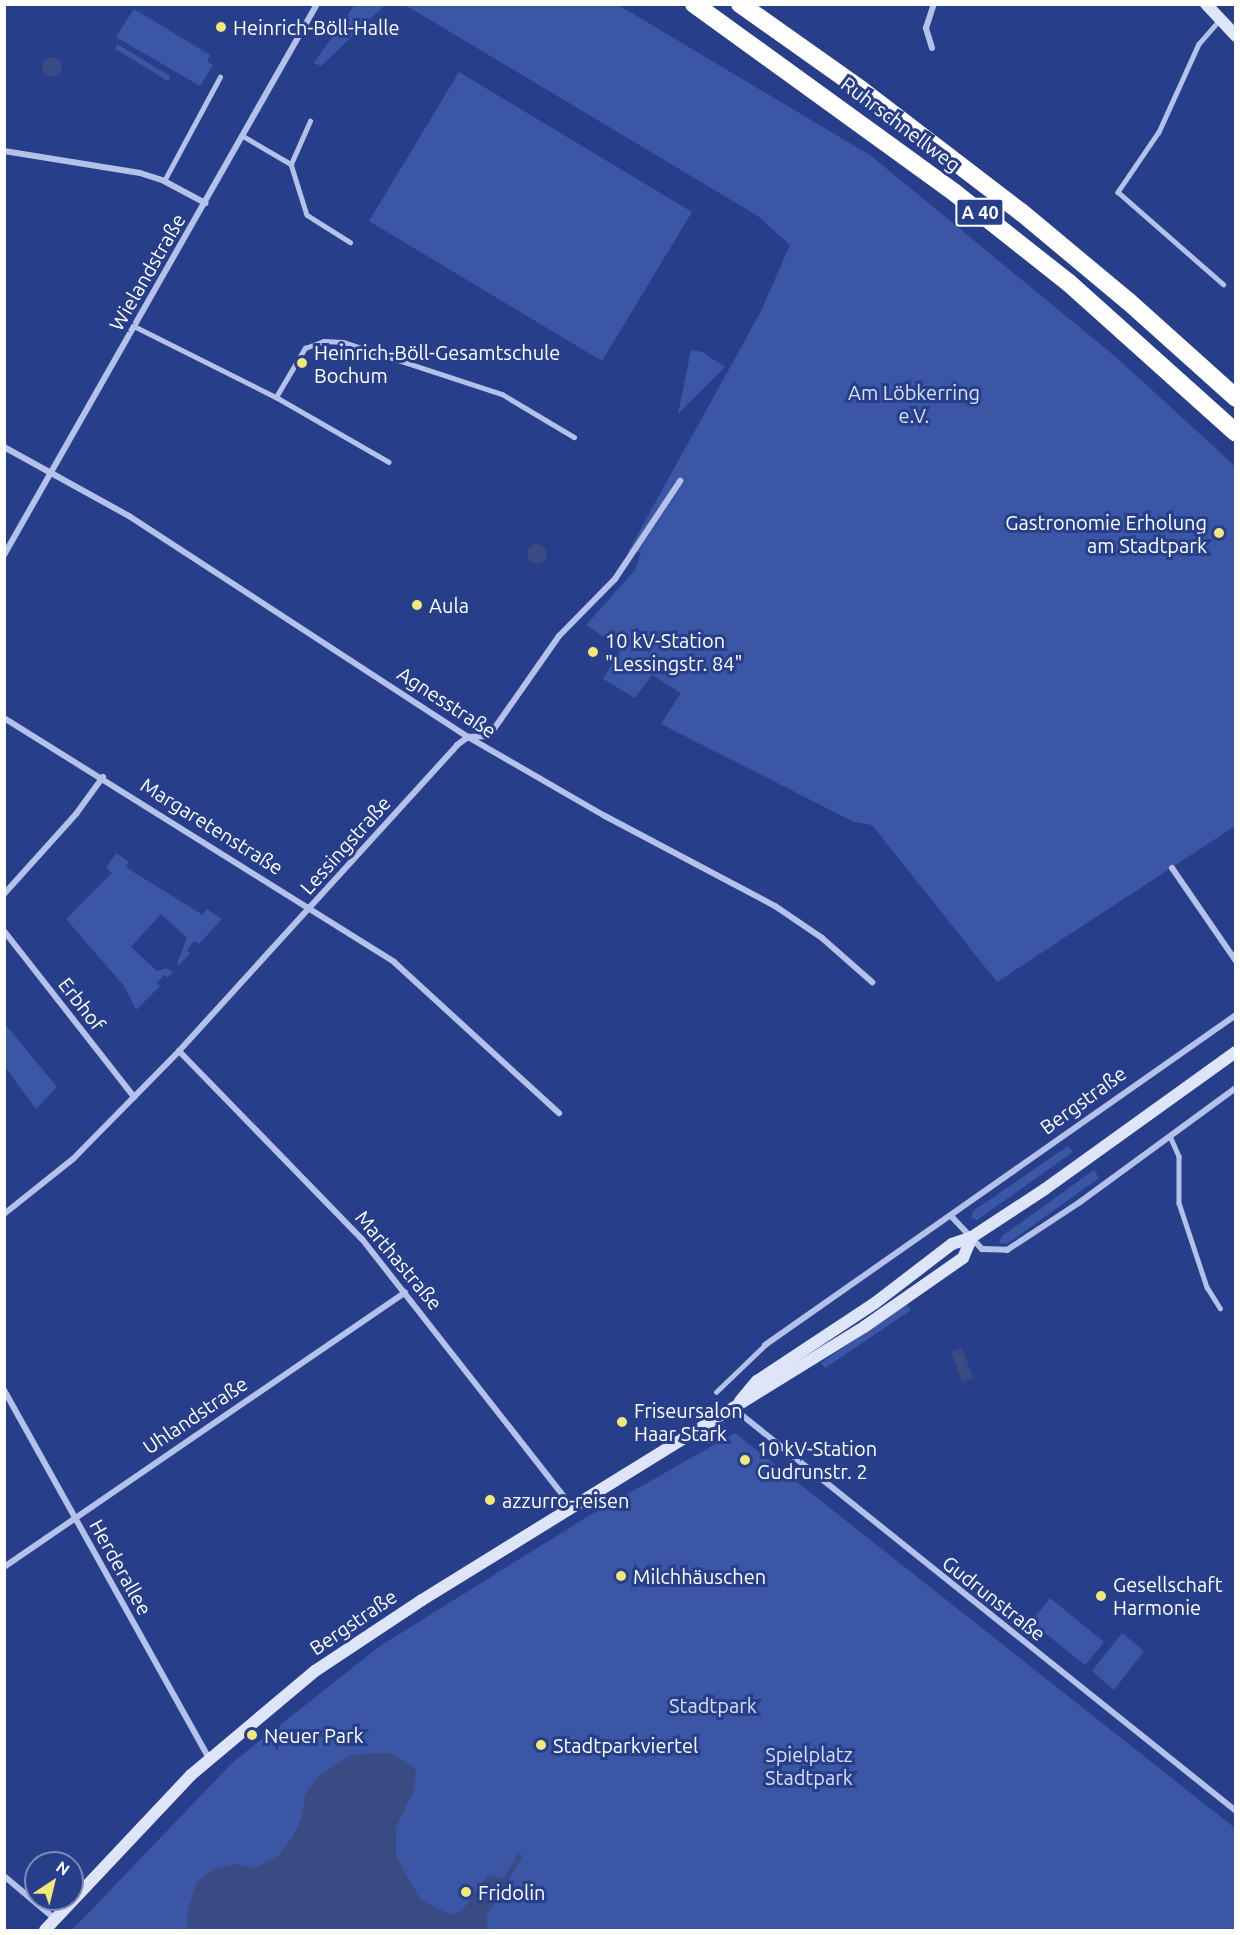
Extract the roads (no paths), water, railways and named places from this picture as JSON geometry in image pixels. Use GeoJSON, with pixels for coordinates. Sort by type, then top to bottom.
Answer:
{"type":"FeatureCollection","features":[{"type":"Feature","properties":{"kind":"highway","name":"Ruhrschnellweg"},"geometry":{"type":"LineString","coordinates":[[694,4],[824,95],[964,200],[1069,283],[1236,433]]}},
{"type":"Feature","properties":{"kind":"highway","name":"Ruhrschnellweg"},"geometry":{"type":"LineString","coordinates":[[740,4],[860,89],[1021,212],[1128,301],[1236,398]]}},
{"type":"Feature","properties":{"kind":"street","name":"Wielandstraße"},"geometry":{"type":"LineString","coordinates":[[4,555],[317,4]]}},
{"type":"Feature","properties":{"kind":"street"},"geometry":{"type":"LineString","coordinates":[[932,48],[926,28],[934,4]]}},
{"type":"Feature","properties":{"kind":"street"},"geometry":{"type":"LineString","coordinates":[[1206,4],[1236,36]]}},
{"type":"Feature","properties":{"kind":"street"},"geometry":{"type":"LineString","coordinates":[[4,151],[110,167],[165,181],[205,203]]}},
{"type":"Feature","properties":{"kind":"street","name":"Agnesstraße"},"geometry":{"type":"LineString","coordinates":[[4,447],[138,522],[468,737],[605,816],[775,906],[822,938],[872,982]]}},
{"type":"Feature","properties":{"kind":"street","name":"Lessingstraße"},"geometry":{"type":"LineString","coordinates":[[4,1214],[73,1159],[179,1051],[312,908],[457,745],[468,737],[489,736],[559,636],[615,579],[680,481]]}},
{"type":"Feature","properties":{"kind":"street","name":"Margaretenstraße"},"geometry":{"type":"LineString","coordinates":[[4,718],[312,908],[394,963],[560,1113]]}},
{"type":"Feature","properties":{"kind":"street"},"geometry":{"type":"LineString","coordinates":[[4,894],[70,822],[103,777]]}},
{"type":"Feature","properties":{"kind":"street"},"geometry":{"type":"LineString","coordinates":[[1172,868],[1236,961]]}},
{"type":"Feature","properties":{"kind":"street","name":"Erbhof"},"geometry":{"type":"LineString","coordinates":[[4,931],[134,1097]]}},
{"type":"Feature","properties":{"kind":"street","name":"Bergstraße"},"geometry":{"type":"LineString","coordinates":[[765,1345],[952,1217],[1236,1015]]}},
{"type":"Feature","properties":{"kind":"street","name":"Marthastraße"},"geometry":{"type":"LineString","coordinates":[[179,1051],[282,1153],[405,1292],[573,1507]]}},
{"type":"Feature","properties":{"kind":"street","name":"Bergstraße"},"geometry":{"type":"LineString","coordinates":[[733,1408],[757,1381],[875,1303],[952,1244],[972,1237],[1236,1052]]}},
{"type":"Feature","properties":{"kind":"street"},"geometry":{"type":"LineString","coordinates":[[952,1217],[982,1248],[1007,1250],[1236,1088]]}},
{"type":"Feature","properties":{"kind":"street","name":"Bergstraße"},"geometry":{"type":"LineString","coordinates":[[45,1930],[209,1759],[288,1692],[370,1632],[864,1327],[963,1258],[972,1237]]}},
{"type":"Feature","properties":{"kind":"street","name":"Uhlandstraße"},"geometry":{"type":"LineString","coordinates":[[4,1567],[405,1292]]}},
{"type":"Feature","properties":{"kind":"street","name":"Herderallee"},"geometry":{"type":"LineString","coordinates":[[4,1390],[209,1759]]}},
{"type":"Feature","properties":{"kind":"street","name":"Gudrunstraße"},"geometry":{"type":"LineString","coordinates":[[733,1408],[1236,1811]]}},
{"type":"Feature","properties":{"kind":"street"},"geometry":{"type":"LineString","coordinates":[[4,1876],[55,1919]]}},
{"type":"Feature","properties":{"kind":"lane"},"geometry":{"type":"LineString","coordinates":[[1220,20],[1200,44],[1159,132],[1118,192],[1223,284]]}},
{"type":"Feature","properties":{"kind":"lane"},"geometry":{"type":"LineString","coordinates":[[165,181],[220,77]]}},
{"type":"Feature","properties":{"kind":"lane"},"geometry":{"type":"LineString","coordinates":[[310,121],[291,164],[307,215],[350,242]]}},
{"type":"Feature","properties":{"kind":"lane"},"geometry":{"type":"LineString","coordinates":[[243,136],[291,164]]}},
{"type":"Feature","properties":{"kind":"lane"},"geometry":{"type":"LineString","coordinates":[[134,326],[276,397],[389,462]]}},
{"type":"Feature","properties":{"kind":"lane"},"geometry":{"type":"LineString","coordinates":[[276,397],[305,348],[324,341],[343,342],[502,394],[574,437]]}},
{"type":"Feature","properties":{"kind":"lane"},"geometry":{"type":"LineString","coordinates":[[1170,1136],[1179,1156],[1179,1203],[1207,1287],[1221,1308]]}},
{"type":"Feature","properties":{"kind":"lane"},"geometry":{"type":"LineString","coordinates":[[716,1392],[765,1345]]}},
{"type":"Feature","properties":{"kind":"waterway"},"geometry":{"type":"LineString","coordinates":[[505,1880],[519,1856]]}},
{"type":"Feature","properties":{"kind":"place","name":"Heinrich-Böll-Halle"},"geometry":{"type":"Point","coordinates":[221,27]}},
{"type":"Feature","properties":{"kind":"place","name":"Heinrich-Böll-Gesamtschule Bochum"},"geometry":{"type":"Point","coordinates":[302,363]}},
{"type":"Feature","properties":{"kind":"place","name":"Gastronomie Erholung am Stadtpark"},"geometry":{"type":"Point","coordinates":[1219,533]}},
{"type":"Feature","properties":{"kind":"place","name":"Aula"},"geometry":{"type":"Point","coordinates":[417,605]}},
{"type":"Feature","properties":{"kind":"place","name":"10 kV-Station \"Lessingstr. 84\""},"geometry":{"type":"Point","coordinates":[593,652]}},
{"type":"Feature","properties":{"kind":"place","name":"Friseursalon Haar Stark"},"geometry":{"type":"Point","coordinates":[622,1422]}},
{"type":"Feature","properties":{"kind":"place","name":"10 kV-Station Gudrunstr. 2"},"geometry":{"type":"Point","coordinates":[745,1460]}},
{"type":"Feature","properties":{"kind":"place","name":"azzurro-reisen"},"geometry":{"type":"Point","coordinates":[490,1500]}},
{"type":"Feature","properties":{"kind":"place","name":"Milchhäuschen"},"geometry":{"type":"Point","coordinates":[621,1576]}},
{"type":"Feature","properties":{"kind":"place","name":"Gesellschaft Harmonie"},"geometry":{"type":"Point","coordinates":[1101,1596]}},
{"type":"Feature","properties":{"kind":"place","name":"Neuer Park"},"geometry":{"type":"Point","coordinates":[252,1735]}},
{"type":"Feature","properties":{"kind":"place","name":"Stadtparkviertel"},"geometry":{"type":"Point","coordinates":[541,1745]}},
{"type":"Feature","properties":{"kind":"place","name":"Fridolin"},"geometry":{"type":"Point","coordinates":[466,1892]}},
{"type":"Feature","properties":{"kind":"park label","name":"Am Löbkerring e.V."},"geometry":{"type":"Point","coordinates":[914,404]}},
{"type":"Feature","properties":{"kind":"park label","name":"Stadtpark"},"geometry":{"type":"Point","coordinates":[713,1705]}},
{"type":"Feature","properties":{"kind":"park label","name":"Spielplatz Stadtpark"},"geometry":{"type":"Point","coordinates":[809,1766]}}]}
